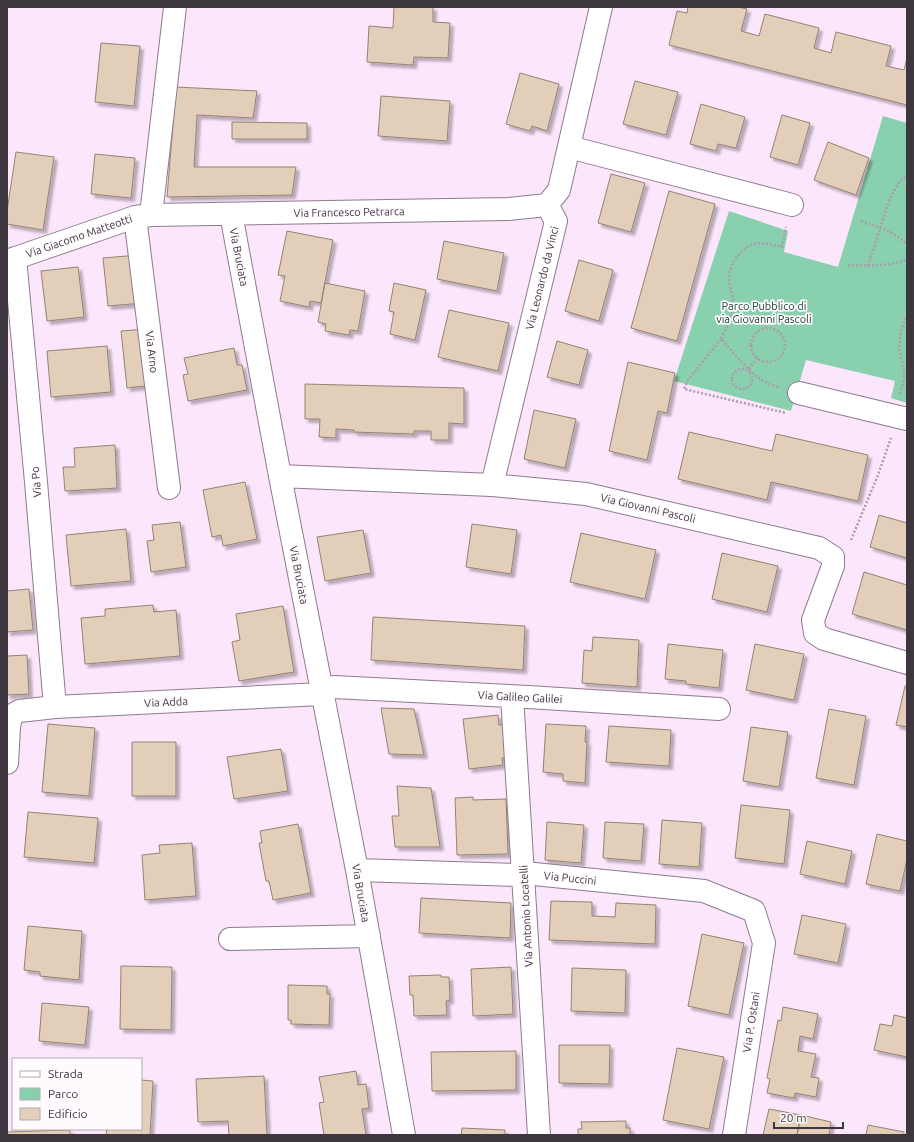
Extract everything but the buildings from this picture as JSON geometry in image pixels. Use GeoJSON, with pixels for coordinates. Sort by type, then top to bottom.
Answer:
{"type":"FeatureCollection","features":[{"type":"Feature","properties":{"kind":"street"},"geometry":{"type":"LineString","coordinates":[[143,216],[175,7]]}},
{"type":"Feature","properties":{"kind":"street"},"geometry":{"type":"LineString","coordinates":[[547,205],[559,190],[601,7]]}},
{"type":"Feature","properties":{"kind":"street"},"geometry":{"type":"LineString","coordinates":[[569,147],[792,205]]}},
{"type":"Feature","properties":{"kind":"street","name":"Via Francesco Petrarca"},"geometry":{"type":"LineString","coordinates":[[143,216],[508,209],[547,205]]}},
{"type":"Feature","properties":{"kind":"street","name":"Via Leonardo da Vinci"},"geometry":{"type":"LineString","coordinates":[[492,485],[556,221],[547,205]]}},
{"type":"Feature","properties":{"kind":"street","name":"Via Bruciata"},"geometry":{"type":"LineString","coordinates":[[231,214],[280,476],[357,870],[404,1135]]}},
{"type":"Feature","properties":{"kind":"street","name":"Via Giacomo Matteotti"},"geometry":{"type":"LineString","coordinates":[[11,259],[143,216]]}},
{"type":"Feature","properties":{"kind":"street","name":"Via Arno"},"geometry":{"type":"LineString","coordinates":[[143,216],[169,488]]}},
{"type":"Feature","properties":{"kind":"street","name":"Via Po"},"geometry":{"type":"LineString","coordinates":[[11,259],[36,482],[55,707]]}},
{"type":"Feature","properties":{"kind":"street"},"geometry":{"type":"LineString","coordinates":[[800,393],[901,418]]}},
{"type":"Feature","properties":{"kind":"street","name":"Via Giovanni Pascoli"},"geometry":{"type":"LineString","coordinates":[[280,476],[492,485],[586,494],[819,548],[833,557],[833,566],[813,620],[815,633],[824,639],[907,664]]}},
{"type":"Feature","properties":{"kind":"street","name":"Via Galileo Galilei"},"geometry":{"type":"LineString","coordinates":[[322,692],[334,687],[719,709]]}},
{"type":"Feature","properties":{"kind":"street","name":"Via Adda"},"geometry":{"type":"LineString","coordinates":[[7,763],[11,716],[19,711],[55,707],[322,692]]}},
{"type":"Feature","properties":{"kind":"street","name":"Via Antonio Locatelli"},"geometry":{"type":"LineString","coordinates":[[512,696],[539,1135]]}},
{"type":"Feature","properties":{"kind":"street","name":"Via Puccini"},"geometry":{"type":"LineString","coordinates":[[357,870],[517,875],[534,874],[704,891],[754,911]]}},
{"type":"Feature","properties":{"kind":"street","name":"Via P. Ostani"},"geometry":{"type":"LineString","coordinates":[[734,1135],[764,943],[754,911]]}},
{"type":"Feature","properties":{"kind":"street","name":"Via Bruciata"},"geometry":{"type":"LineString","coordinates":[[230,940],[369,936]]}},
{"type":"Feature","properties":{"kind":"path"},"geometry":{"type":"LineString","coordinates":[[868,266],[886,207],[899,182],[907,175]]}},
{"type":"Feature","properties":{"kind":"path"},"geometry":{"type":"LineString","coordinates":[[861,221],[880,227],[896,235],[907,244]]}},
{"type":"Feature","properties":{"kind":"path"},"geometry":{"type":"LineString","coordinates":[[782,247],[766,244],[750,246],[736,258],[732,264],[729,276],[733,306],[729,322],[721,339],[688,380],[684,389],[786,413]]}},
{"type":"Feature","properties":{"kind":"path"},"geometry":{"type":"LineString","coordinates":[[848,265],[886,265],[907,260]]}},
{"type":"Feature","properties":{"kind":"path"},"geometry":{"type":"LineString","coordinates":[[901,418],[904,378],[900,343],[903,325],[907,316]]}},
{"type":"Feature","properties":{"kind":"path"},"geometry":{"type":"LineString","coordinates":[[767,327],[773,328],[784,337],[784,352],[780,358],[774,361],[766,362],[757,358],[751,351],[750,345],[755,333],[760,329],[767,327]]}},
{"type":"Feature","properties":{"kind":"path"},"geometry":{"type":"LineString","coordinates":[[721,339],[748,370],[752,376],[750,386],[744,390],[735,387],[732,381],[732,374],[741,369],[748,370],[760,379],[776,387],[800,393]]}},
{"type":"Feature","properties":{"kind":"path"},"geometry":{"type":"LineString","coordinates":[[748,370],[757,358]]}},
{"type":"Feature","properties":{"kind":"path"},"geometry":{"type":"LineString","coordinates":[[851,540],[891,438],[884,436]]}},
{"type":"Feature","properties":{"kind":"green space","name":"Parco Pubblico di via Giovanni Pascoli"},"geometry":{"type":"Polygon","coordinates":[[[883,116],[907,123],[907,403],[891,398],[895,381],[806,360],[791,411],[674,381],[729,211],[788,231],[784,252],[838,267],[883,116]]]}}]}
